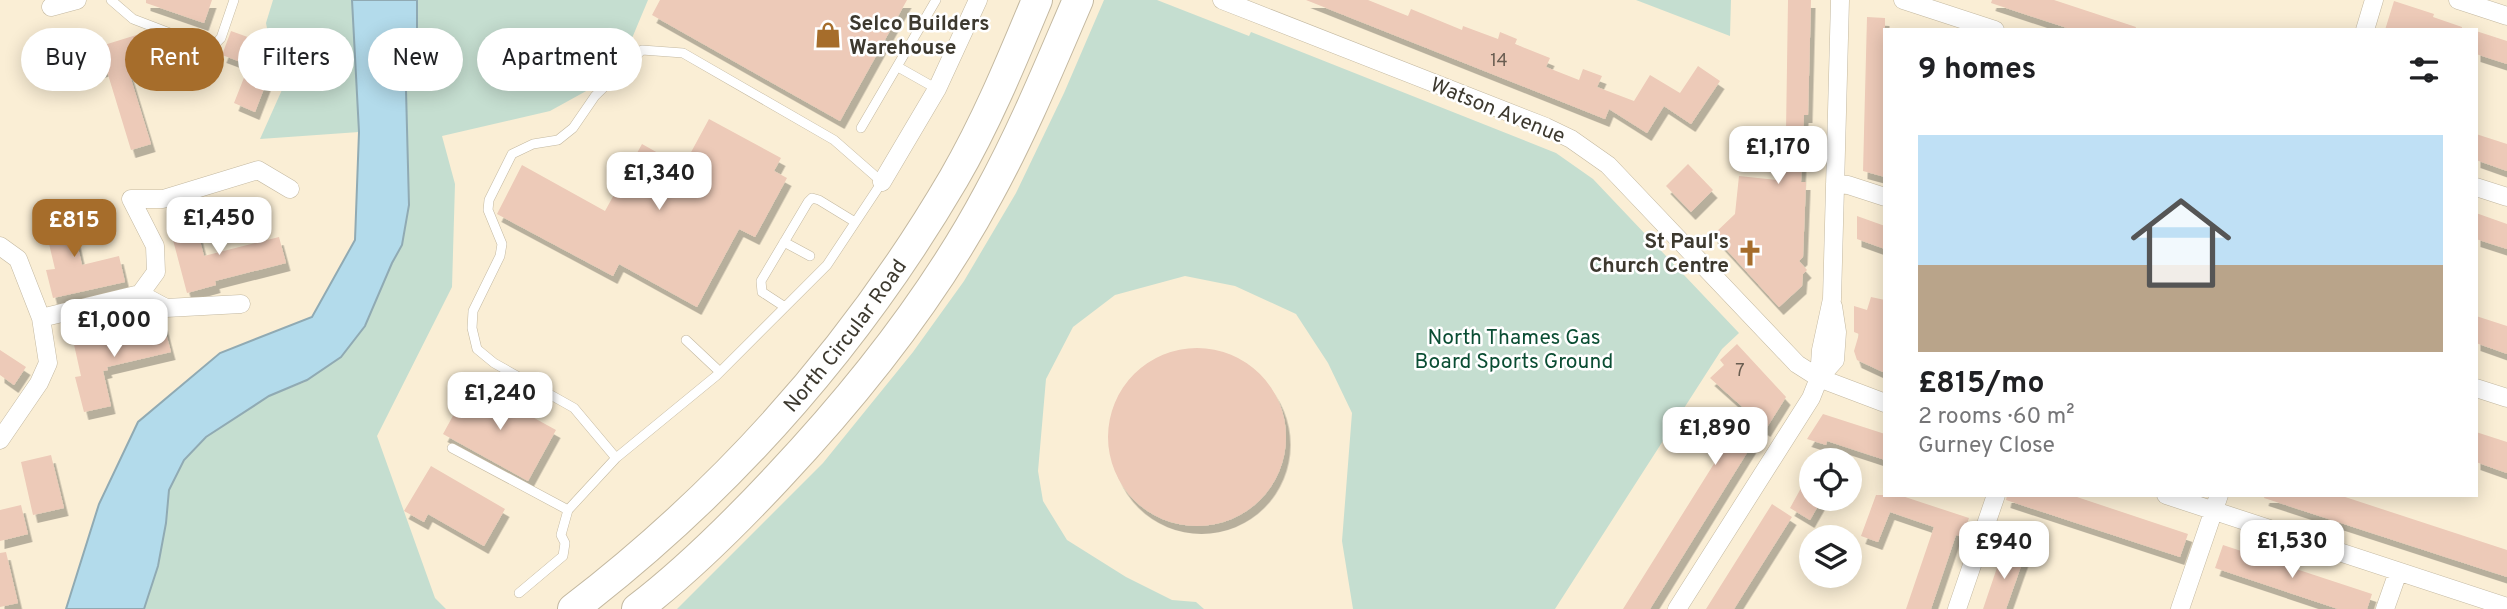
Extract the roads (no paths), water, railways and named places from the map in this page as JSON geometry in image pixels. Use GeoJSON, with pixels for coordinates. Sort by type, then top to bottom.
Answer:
{"type":"FeatureCollection","features":[{"type":"Feature","properties":{"kind":"highway","name":"North Circular Road"},"geometry":{"type":"LineString","coordinates":[[573,609],[643,554],[703,499],[775,424],[840,347],[900,265],[961,164],[1003,82],[1037,0]]}},
{"type":"Feature","properties":{"kind":"highway","name":"North Circular Road"},"geometry":{"type":"LineString","coordinates":[[637,609],[730,527],[802,451],[871,372],[932,287],[989,194],[1036,98],[1078,0]]}},
{"type":"Feature","properties":{"kind":"street"},"geometry":{"type":"LineString","coordinates":[[51,7],[77,0]]}},
{"type":"Feature","properties":{"kind":"street"},"geometry":{"type":"LineString","coordinates":[[882,182],[937,89],[978,0]]}},
{"type":"Feature","properties":{"kind":"street","name":"Watson Avenue"},"geometry":{"type":"LineString","coordinates":[[1222,0],[1571,139],[1608,165],[1797,364],[1819,377],[1883,402]]}},
{"type":"Feature","properties":{"kind":"street"},"geometry":{"type":"LineString","coordinates":[[1677,609],[1811,398],[1819,377],[1835,360],[1837,332],[1832,299],[1839,0]]}},
{"type":"Feature","properties":{"kind":"street"},"geometry":{"type":"LineString","coordinates":[[1903,0],[1989,28]]}},
{"type":"Feature","properties":{"kind":"street"},"geometry":{"type":"LineString","coordinates":[[2366,28],[2374,0]]}},
{"type":"Feature","properties":{"kind":"street"},"geometry":{"type":"LineString","coordinates":[[2458,0],[2507,16]]}},
{"type":"Feature","properties":{"kind":"street"},"geometry":{"type":"LineString","coordinates":[[41,318],[140,294],[156,272],[155,246],[131,199],[163,199],[258,170],[290,189]]}},
{"type":"Feature","properties":{"kind":"street"},"geometry":{"type":"LineString","coordinates":[[1835,184],[1848,185],[1883,196]]}},
{"type":"Feature","properties":{"kind":"street"},"geometry":{"type":"LineString","coordinates":[[2478,188],[2507,197]]}},
{"type":"Feature","properties":{"kind":"street"},"geometry":{"type":"LineString","coordinates":[[0,246],[18,259],[41,318],[48,363],[39,383],[0,440]]}},
{"type":"Feature","properties":{"kind":"street"},"geometry":{"type":"LineString","coordinates":[[140,294],[166,309],[241,304]]}},
{"type":"Feature","properties":{"kind":"street"},"geometry":{"type":"LineString","coordinates":[[2478,389],[2507,398]]}},
{"type":"Feature","properties":{"kind":"street"},"geometry":{"type":"LineString","coordinates":[[1957,609],[1995,497]]}},
{"type":"Feature","properties":{"kind":"street"},"geometry":{"type":"LineString","coordinates":[[2178,497],[2216,503],[2398,572],[2507,607]]}},
{"type":"Feature","properties":{"kind":"street"},"geometry":{"type":"LineString","coordinates":[[2180,609],[2216,503]]}},
{"type":"Feature","properties":{"kind":"street"},"geometry":{"type":"LineString","coordinates":[[2385,609],[2398,572]]}},
{"type":"Feature","properties":{"kind":"lane"},"geometry":{"type":"LineString","coordinates":[[111,0],[133,19],[201,45],[215,45],[221,38],[234,0]]}},
{"type":"Feature","properties":{"kind":"lane"},"geometry":{"type":"LineString","coordinates":[[861,128],[936,0]]}},
{"type":"Feature","properties":{"kind":"lane"},"geometry":{"type":"LineString","coordinates":[[519,593],[563,556],[565,543],[561,536],[568,510],[616,457],[720,372],[827,265],[882,182],[834,140],[682,52],[642,50],[596,96],[573,128],[558,140],[533,144],[512,154],[489,200],[488,210],[502,244],[500,256],[473,310],[472,328],[477,349],[494,363],[574,408],[616,457]]}},
{"type":"Feature","properties":{"kind":"lane"},"geometry":{"type":"LineString","coordinates":[[898,67],[937,89]]}},
{"type":"Feature","properties":{"kind":"lane"},"geometry":{"type":"LineString","coordinates":[[785,307],[760,288],[761,281],[812,198],[855,222]]}},
{"type":"Feature","properties":{"kind":"lane"},"geometry":{"type":"LineString","coordinates":[[784,242],[810,257]]}},
{"type":"Feature","properties":{"kind":"lane"},"geometry":{"type":"LineString","coordinates":[[686,340],[720,372]]}},
{"type":"Feature","properties":{"kind":"lane"},"geometry":{"type":"LineString","coordinates":[[452,448],[568,510]]}},
{"type":"Feature","properties":{"kind":"water"},"geometry":{"type":"Polygon","coordinates":[[[352,0],[417,0],[417,28],[368,28],[368,91],[406,91],[409,205],[402,245],[365,326],[341,357],[307,380],[269,396],[206,437],[184,460],[169,490],[158,566],[144,609],[66,609],[99,504],[138,422],[220,353],[312,317],[355,240],[359,132],[352,0]]]}},
{"type":"Feature","properties":{"kind":"place","name":"Selco Builders Warehouse"},"geometry":{"type":"Point","coordinates":[828,35]}},
{"type":"Feature","properties":{"kind":"place","name":"St Paul's Church Centre"},"geometry":{"type":"Point","coordinates":[1750,253]}},
{"type":"Feature","properties":{"kind":"park label","name":"North Thames Gas Board Sports Ground"},"geometry":{"type":"Point","coordinates":[1514,349]}}]}
